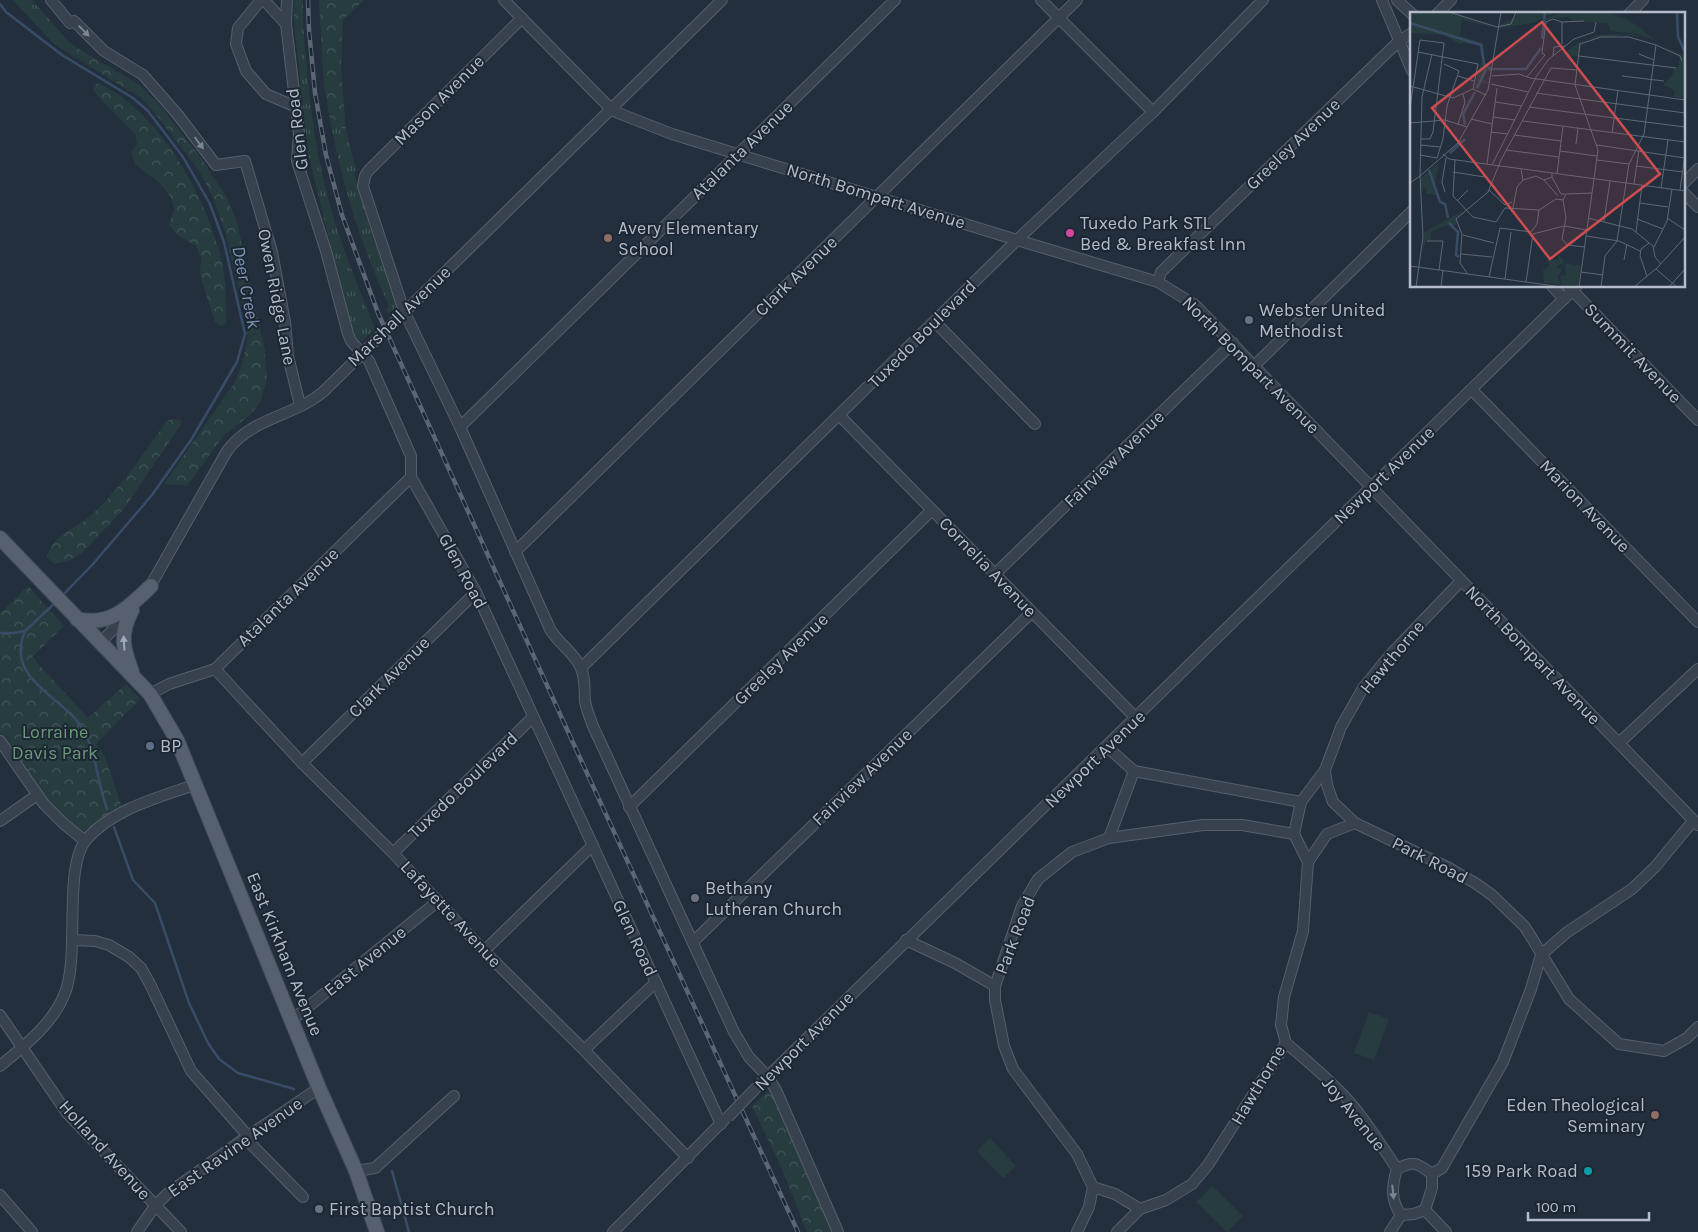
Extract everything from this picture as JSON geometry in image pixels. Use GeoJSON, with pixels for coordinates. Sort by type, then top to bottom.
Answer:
{"type":"FeatureCollection","features":[{"type":"Feature","properties":{"kind":"main road","name":"East Kirkham Avenue"},"geometry":{"type":"LineString","coordinates":[[0,538],[150,694],[178,740],[319,1088],[356,1171],[377,1232]]}},
{"type":"Feature","properties":{"kind":"main road"},"geometry":{"type":"LineString","coordinates":[[73,614],[86,621],[109,619],[130,606],[151,586]]}},
{"type":"Feature","properties":{"kind":"main road"},"geometry":{"type":"LineString","coordinates":[[132,610],[125,623],[123,639],[124,651],[133,676]]}},
{"type":"Feature","properties":{"kind":"street","name":"Owen Ridge Lane"},"geometry":{"type":"LineString","coordinates":[[50,0],[70,22],[74,20],[104,51],[143,75],[178,115],[216,165],[245,161],[272,252],[285,322],[288,356],[300,405]]}},
{"type":"Feature","properties":{"kind":"street"},"geometry":{"type":"LineString","coordinates":[[286,24],[263,0],[238,28],[236,44],[246,70],[266,94],[294,106]]}},
{"type":"Feature","properties":{"kind":"street","name":"Glen Road"},"geometry":{"type":"LineString","coordinates":[[287,0],[286,24],[294,106],[299,134],[297,161],[326,250],[350,341],[369,361],[411,456],[411,477],[476,592],[656,982],[724,1120]]}},
{"type":"Feature","properties":{"kind":"street","name":"North Bompart Avenue"},"geometry":{"type":"LineString","coordinates":[[504,0],[611,109],[618,113],[672,134],[1158,282],[1195,305],[1696,823]]}},
{"type":"Feature","properties":{"kind":"street","name":"Marshall Avenue"},"geometry":{"type":"LineString","coordinates":[[100,643],[132,610],[151,586],[231,446],[256,425],[323,392],[722,0]]}},
{"type":"Feature","properties":{"kind":"street","name":"Atalanta Avenue"},"geometry":{"type":"LineString","coordinates":[[460,427],[895,0]]}},
{"type":"Feature","properties":{"kind":"street"},"geometry":{"type":"LineString","coordinates":[[1041,0],[1153,112]]}},
{"type":"Feature","properties":{"kind":"street","name":"Clark Avenue"},"geometry":{"type":"LineString","coordinates":[[515,552],[1077,0]]}},
{"type":"Feature","properties":{"kind":"street","name":"Tuxedo Boulevard"},"geometry":{"type":"LineString","coordinates":[[581,668],[840,416],[1017,240],[1153,112],[1263,0]]}},
{"type":"Feature","properties":{"kind":"street"},"geometry":{"type":"LineString","coordinates":[[1382,0],[1410,66]]}},
{"type":"Feature","properties":{"kind":"street"},"geometry":{"type":"LineString","coordinates":[[1397,0],[1410,12]]}},
{"type":"Feature","properties":{"kind":"street"},"geometry":{"type":"LineString","coordinates":[[1439,12],[1451,0]]}},
{"type":"Feature","properties":{"kind":"street"},"geometry":{"type":"LineString","coordinates":[[1631,12],[1643,0]]}},
{"type":"Feature","properties":{"kind":"street","name":"Mason Avenue"},"geometry":{"type":"LineString","coordinates":[[404,311],[363,186],[365,176],[522,18]]}},
{"type":"Feature","properties":{"kind":"street","name":"Greeley Avenue"},"geometry":{"type":"LineString","coordinates":[[1158,282],[1162,272],[1399,41],[1410,35]]}},
{"type":"Feature","properties":{"kind":"street"},"geometry":{"type":"LineString","coordinates":[[1686,181],[1698,169]]}},
{"type":"Feature","properties":{"kind":"street"},"geometry":{"type":"LineString","coordinates":[[1686,195],[1698,207]]}},
{"type":"Feature","properties":{"kind":"street"},"geometry":{"type":"LineString","coordinates":[[1255,365],[1410,213]]}},
{"type":"Feature","properties":{"kind":"street"},"geometry":{"type":"LineString","coordinates":[[1554,288],[1564,299]]}},
{"type":"Feature","properties":{"kind":"street","name":"Newport Avenue"},"geometry":{"type":"LineString","coordinates":[[613,1232],[906,940],[1107,747],[1472,390],[1573,288]]}},
{"type":"Feature","properties":{"kind":"street","name":"Summit Avenue"},"geometry":{"type":"LineString","coordinates":[[1573,288],[1698,420]]}},
{"type":"Feature","properties":{"kind":"street"},"geometry":{"type":"LineString","coordinates":[[404,311],[460,427],[550,629],[581,668],[585,682],[585,702],[592,724],[734,1032],[749,1057],[768,1077],[776,1090],[838,1232]]}},
{"type":"Feature","properties":{"kind":"street"},"geometry":{"type":"LineString","coordinates":[[935,322],[1035,424]]}},
{"type":"Feature","properties":{"kind":"street","name":"Fairview Avenue"},"geometry":{"type":"LineString","coordinates":[[995,574],[1232,343]]}},
{"type":"Feature","properties":{"kind":"street","name":"Marion Avenue"},"geometry":{"type":"LineString","coordinates":[[1472,390],[1698,622]]}},
{"type":"Feature","properties":{"kind":"street","name":"Cornelia Avenue"},"geometry":{"type":"LineString","coordinates":[[840,416],[1136,718]]}},
{"type":"Feature","properties":{"kind":"street","name":"Atalanta Avenue"},"geometry":{"type":"LineString","coordinates":[[150,694],[169,684],[215,669],[411,477]]}},
{"type":"Feature","properties":{"kind":"street","name":"Greeley Avenue"},"geometry":{"type":"LineString","coordinates":[[630,807],[932,510]]}},
{"type":"Feature","properties":{"kind":"street","name":"Hawthorne"},"geometry":{"type":"LineString","coordinates":[[1325,770],[1341,727],[1363,688],[1390,655],[1461,581]]}},
{"type":"Feature","properties":{"kind":"street","name":"Clark Avenue"},"geometry":{"type":"LineString","coordinates":[[302,762],[476,592]]}},
{"type":"Feature","properties":{"kind":"street","name":"Fairview Avenue"},"geometry":{"type":"LineString","coordinates":[[693,942],[1032,612]]}},
{"type":"Feature","properties":{"kind":"street","name":"Lafayette Avenue"},"geometry":{"type":"LineString","coordinates":[[215,669],[302,762],[393,853],[484,951],[584,1050],[688,1158]]}},
{"type":"Feature","properties":{"kind":"street"},"geometry":{"type":"LineString","coordinates":[[1619,743],[1698,669]]}},
{"type":"Feature","properties":{"kind":"street","name":"Tuxedo Boulevard"},"geometry":{"type":"LineString","coordinates":[[393,853],[533,717]]}},
{"type":"Feature","properties":{"kind":"street"},"geometry":{"type":"LineString","coordinates":[[0,741],[37,795],[54,815],[85,841]]}},
{"type":"Feature","properties":{"kind":"street"},"geometry":{"type":"LineString","coordinates":[[1107,747],[1134,771],[1301,802]]}},
{"type":"Feature","properties":{"kind":"street"},"geometry":{"type":"LineString","coordinates":[[1308,862],[1294,834],[1301,802],[1325,770]]}},
{"type":"Feature","properties":{"kind":"street","name":"Park Road"},"geometry":{"type":"LineString","coordinates":[[1325,770],[1327,786],[1334,802],[1355,823],[1449,868],[1475,882],[1492,895],[1525,927],[1569,999],[1619,1044],[1664,1051],[1687,1038],[1698,1027]]}},
{"type":"Feature","properties":{"kind":"street"},"geometry":{"type":"LineString","coordinates":[[1110,838],[1134,771]]}},
{"type":"Feature","properties":{"kind":"street"},"geometry":{"type":"LineString","coordinates":[[0,1066],[22,1048],[54,1014],[65,992],[72,940],[76,871],[78,857],[85,841],[104,822],[117,814],[197,784]]}},
{"type":"Feature","properties":{"kind":"street"},"geometry":{"type":"LineString","coordinates":[[0,821],[37,795]]}},
{"type":"Feature","properties":{"kind":"street","name":"Hawthorne"},"geometry":{"type":"LineString","coordinates":[[1117,1232],[1140,1210],[1166,1200],[1192,1184],[1208,1165],[1286,1043],[1281,1025],[1284,997],[1303,931],[1308,862],[1326,834],[1355,823]]}},
{"type":"Feature","properties":{"kind":"street"},"geometry":{"type":"LineString","coordinates":[[1425,1210],[1432,1188],[1432,1174],[1442,1168],[1503,1062],[1541,955],[1566,933],[1632,889],[1696,823]]}},
{"type":"Feature","properties":{"kind":"street","name":"Park Road"},"geometry":{"type":"LineString","coordinates":[[995,986],[1022,906],[1038,879],[1072,852],[1110,838],[1203,825],[1242,825],[1294,834]]}},
{"type":"Feature","properties":{"kind":"street"},"geometry":{"type":"LineString","coordinates":[[484,951],[593,845]]}},
{"type":"Feature","properties":{"kind":"street","name":"East Avenue"},"geometry":{"type":"LineString","coordinates":[[292,1020],[438,901]]}},
{"type":"Feature","properties":{"kind":"street"},"geometry":{"type":"LineString","coordinates":[[72,940],[95,941],[109,945],[129,957],[141,968],[191,1072],[246,1137],[303,1197]]}},
{"type":"Feature","properties":{"kind":"street"},"geometry":{"type":"LineString","coordinates":[[906,940],[955,963],[995,986],[995,1000],[1004,1046],[1013,1069],[1077,1154],[1093,1187],[1089,1207],[1077,1232]]}},
{"type":"Feature","properties":{"kind":"street"},"geometry":{"type":"LineString","coordinates":[[584,1050],[656,982]]}},
{"type":"Feature","properties":{"kind":"street","name":"Holland Avenue"},"geometry":{"type":"LineString","coordinates":[[0,1015],[67,1114],[181,1232]]}},
{"type":"Feature","properties":{"kind":"street","name":"Joy Avenue"},"geometry":{"type":"LineString","coordinates":[[1286,1043],[1319,1071],[1347,1099],[1397,1169]]}},
{"type":"Feature","properties":{"kind":"street","name":"East Ravine Avenue"},"geometry":{"type":"LineString","coordinates":[[137,1232],[155,1206],[167,1194],[246,1137],[319,1088]]}},
{"type":"Feature","properties":{"kind":"street"},"geometry":{"type":"LineString","coordinates":[[356,1171],[375,1168],[454,1096]]}},
{"type":"Feature","properties":{"kind":"street","name":"Joy Avenue"},"geometry":{"type":"LineString","coordinates":[[1401,1215],[1397,1209],[1392,1186],[1397,1169],[1409,1163],[1420,1165],[1432,1174]]}},
{"type":"Feature","properties":{"kind":"street"},"geometry":{"type":"LineString","coordinates":[[1093,1187],[1115,1194],[1140,1210]]}},
{"type":"Feature","properties":{"kind":"street"},"geometry":{"type":"LineString","coordinates":[[0,1195],[32,1232]]}},
{"type":"Feature","properties":{"kind":"street"},"geometry":{"type":"LineString","coordinates":[[1390,1232],[1401,1215],[1414,1214],[1425,1210]]}},
{"type":"Feature","properties":{"kind":"street"},"geometry":{"type":"LineString","coordinates":[[1425,1210],[1446,1232]]}},
{"type":"Feature","properties":{"kind":"green space"},"geometry":{"type":"Polygon","coordinates":[[[13,0],[32,0],[67,40],[60,48],[50,40],[13,0]]]}},
{"type":"Feature","properties":{"kind":"green space"},"geometry":{"type":"Polygon","coordinates":[[[294,0],[303,0],[303,22],[294,23],[294,0]]]}},
{"type":"Feature","properties":{"kind":"green space"},"geometry":{"type":"Polygon","coordinates":[[[319,0],[364,0],[343,20],[341,68],[346,130],[331,124],[324,87],[319,0]]]}},
{"type":"Feature","properties":{"kind":"green space"},"geometry":{"type":"Polygon","coordinates":[[[303,22],[312,119],[323,177],[339,235],[375,329],[362,341],[356,338],[349,320],[308,153],[294,23],[303,22]]]}},
{"type":"Feature","properties":{"kind":"green space"},"geometry":{"type":"Polygon","coordinates":[[[67,40],[138,84],[159,104],[201,158],[227,198],[237,222],[265,351],[267,379],[260,403],[249,416],[224,435],[187,486],[164,484],[235,382],[246,346],[247,324],[224,228],[213,198],[200,172],[154,112],[141,98],[60,48],[67,40]]]}},
{"type":"Feature","properties":{"kind":"green space"},"geometry":{"type":"Polygon","coordinates":[[[99,83],[122,97],[140,112],[171,149],[196,191],[214,236],[223,266],[226,290],[226,323],[221,326],[215,322],[210,307],[200,274],[201,257],[196,246],[177,235],[169,225],[174,210],[172,199],[159,182],[136,165],[131,152],[137,144],[135,134],[93,90],[94,85],[99,83]]]}},
{"type":"Feature","properties":{"kind":"green space"},"geometry":{"type":"Polygon","coordinates":[[[331,124],[346,130],[356,170],[354,176],[371,232],[398,306],[389,314],[386,310],[389,306],[370,262],[354,217],[341,172],[331,124]]]}},
{"type":"Feature","properties":{"kind":"green space"},"geometry":{"type":"Polygon","coordinates":[[[173,419],[181,420],[180,426],[123,510],[82,553],[68,561],[54,564],[47,557],[54,543],[101,506],[131,471],[167,421],[173,419]]]}},
{"type":"Feature","properties":{"kind":"green space","name":"Lorraine Davis Park"},"geometry":{"type":"Polygon","coordinates":[[[28,586],[64,626],[32,657],[88,718],[126,684],[140,699],[96,744],[105,757],[122,808],[106,815],[86,832],[79,831],[58,814],[0,733],[0,612],[28,586]]]}},
{"type":"Feature","properties":{"kind":"green space"},"geometry":{"type":"Polygon","coordinates":[[[1369,1012],[1389,1019],[1374,1060],[1354,1053],[1369,1012]]]}},
{"type":"Feature","properties":{"kind":"green space"},"geometry":{"type":"Polygon","coordinates":[[[770,1089],[775,1094],[833,1232],[807,1232],[782,1169],[752,1106],[770,1089]]]}},
{"type":"Feature","properties":{"kind":"green space"},"geometry":{"type":"Polygon","coordinates":[[[990,1138],[1016,1166],[1003,1178],[977,1151],[990,1138]]]}},
{"type":"Feature","properties":{"kind":"green space"},"geometry":{"type":"Polygon","coordinates":[[[1212,1186],[1243,1216],[1227,1232],[1196,1202],[1212,1186]]]}},
{"type":"Feature","properties":{"kind":"waterway","name":"Deer Creek"},"geometry":{"type":"LineString","coordinates":[[0,4],[6,12],[62,55],[133,98],[148,111],[183,157],[210,204],[224,242],[245,334],[237,362],[191,440],[152,495],[93,564],[62,596]]}},
{"type":"Feature","properties":{"kind":"waterway","name":"Deer Creek"},"geometry":{"type":"LineString","coordinates":[[0,633],[25,631],[55,603]]}},
{"type":"Feature","properties":{"kind":"waterway"},"geometry":{"type":"LineString","coordinates":[[25,631],[21,649],[23,663],[30,676],[78,722],[86,735],[93,753],[107,809]]}},
{"type":"Feature","properties":{"kind":"waterway"},"geometry":{"type":"LineString","coordinates":[[114,827],[133,880],[155,903],[189,1003],[208,1043],[219,1059],[238,1073],[294,1089]]}},
{"type":"Feature","properties":{"kind":"waterway"},"geometry":{"type":"LineString","coordinates":[[392,1171],[409,1232]]}},
{"type":"Feature","properties":{"kind":"railway"},"geometry":{"type":"LineString","coordinates":[[308,0],[315,93],[326,155],[342,215],[378,313],[798,1232]]}},
{"type":"Feature","properties":{"kind":"place","name":"Tuxedo Park STL Bed & Breakfast Inn"},"geometry":{"type":"Point","coordinates":[1070,233]}},
{"type":"Feature","properties":{"kind":"place","name":"Avery Elementary School"},"geometry":{"type":"Point","coordinates":[608,238]}},
{"type":"Feature","properties":{"kind":"place","name":"Webster United Methodist"},"geometry":{"type":"Point","coordinates":[1249,320]}},
{"type":"Feature","properties":{"kind":"place","name":"BP"},"geometry":{"type":"Point","coordinates":[150,746]}},
{"type":"Feature","properties":{"kind":"place","name":"Bethany Lutheran Church"},"geometry":{"type":"Point","coordinates":[695,898]}},
{"type":"Feature","properties":{"kind":"place","name":"Eden Theological Seminary"},"geometry":{"type":"Point","coordinates":[1655,1115]}},
{"type":"Feature","properties":{"kind":"place","name":"159 Park Road"},"geometry":{"type":"Point","coordinates":[1588,1171]}},
{"type":"Feature","properties":{"kind":"place","name":"First Baptist Church"},"geometry":{"type":"Point","coordinates":[319,1209]}}]}
